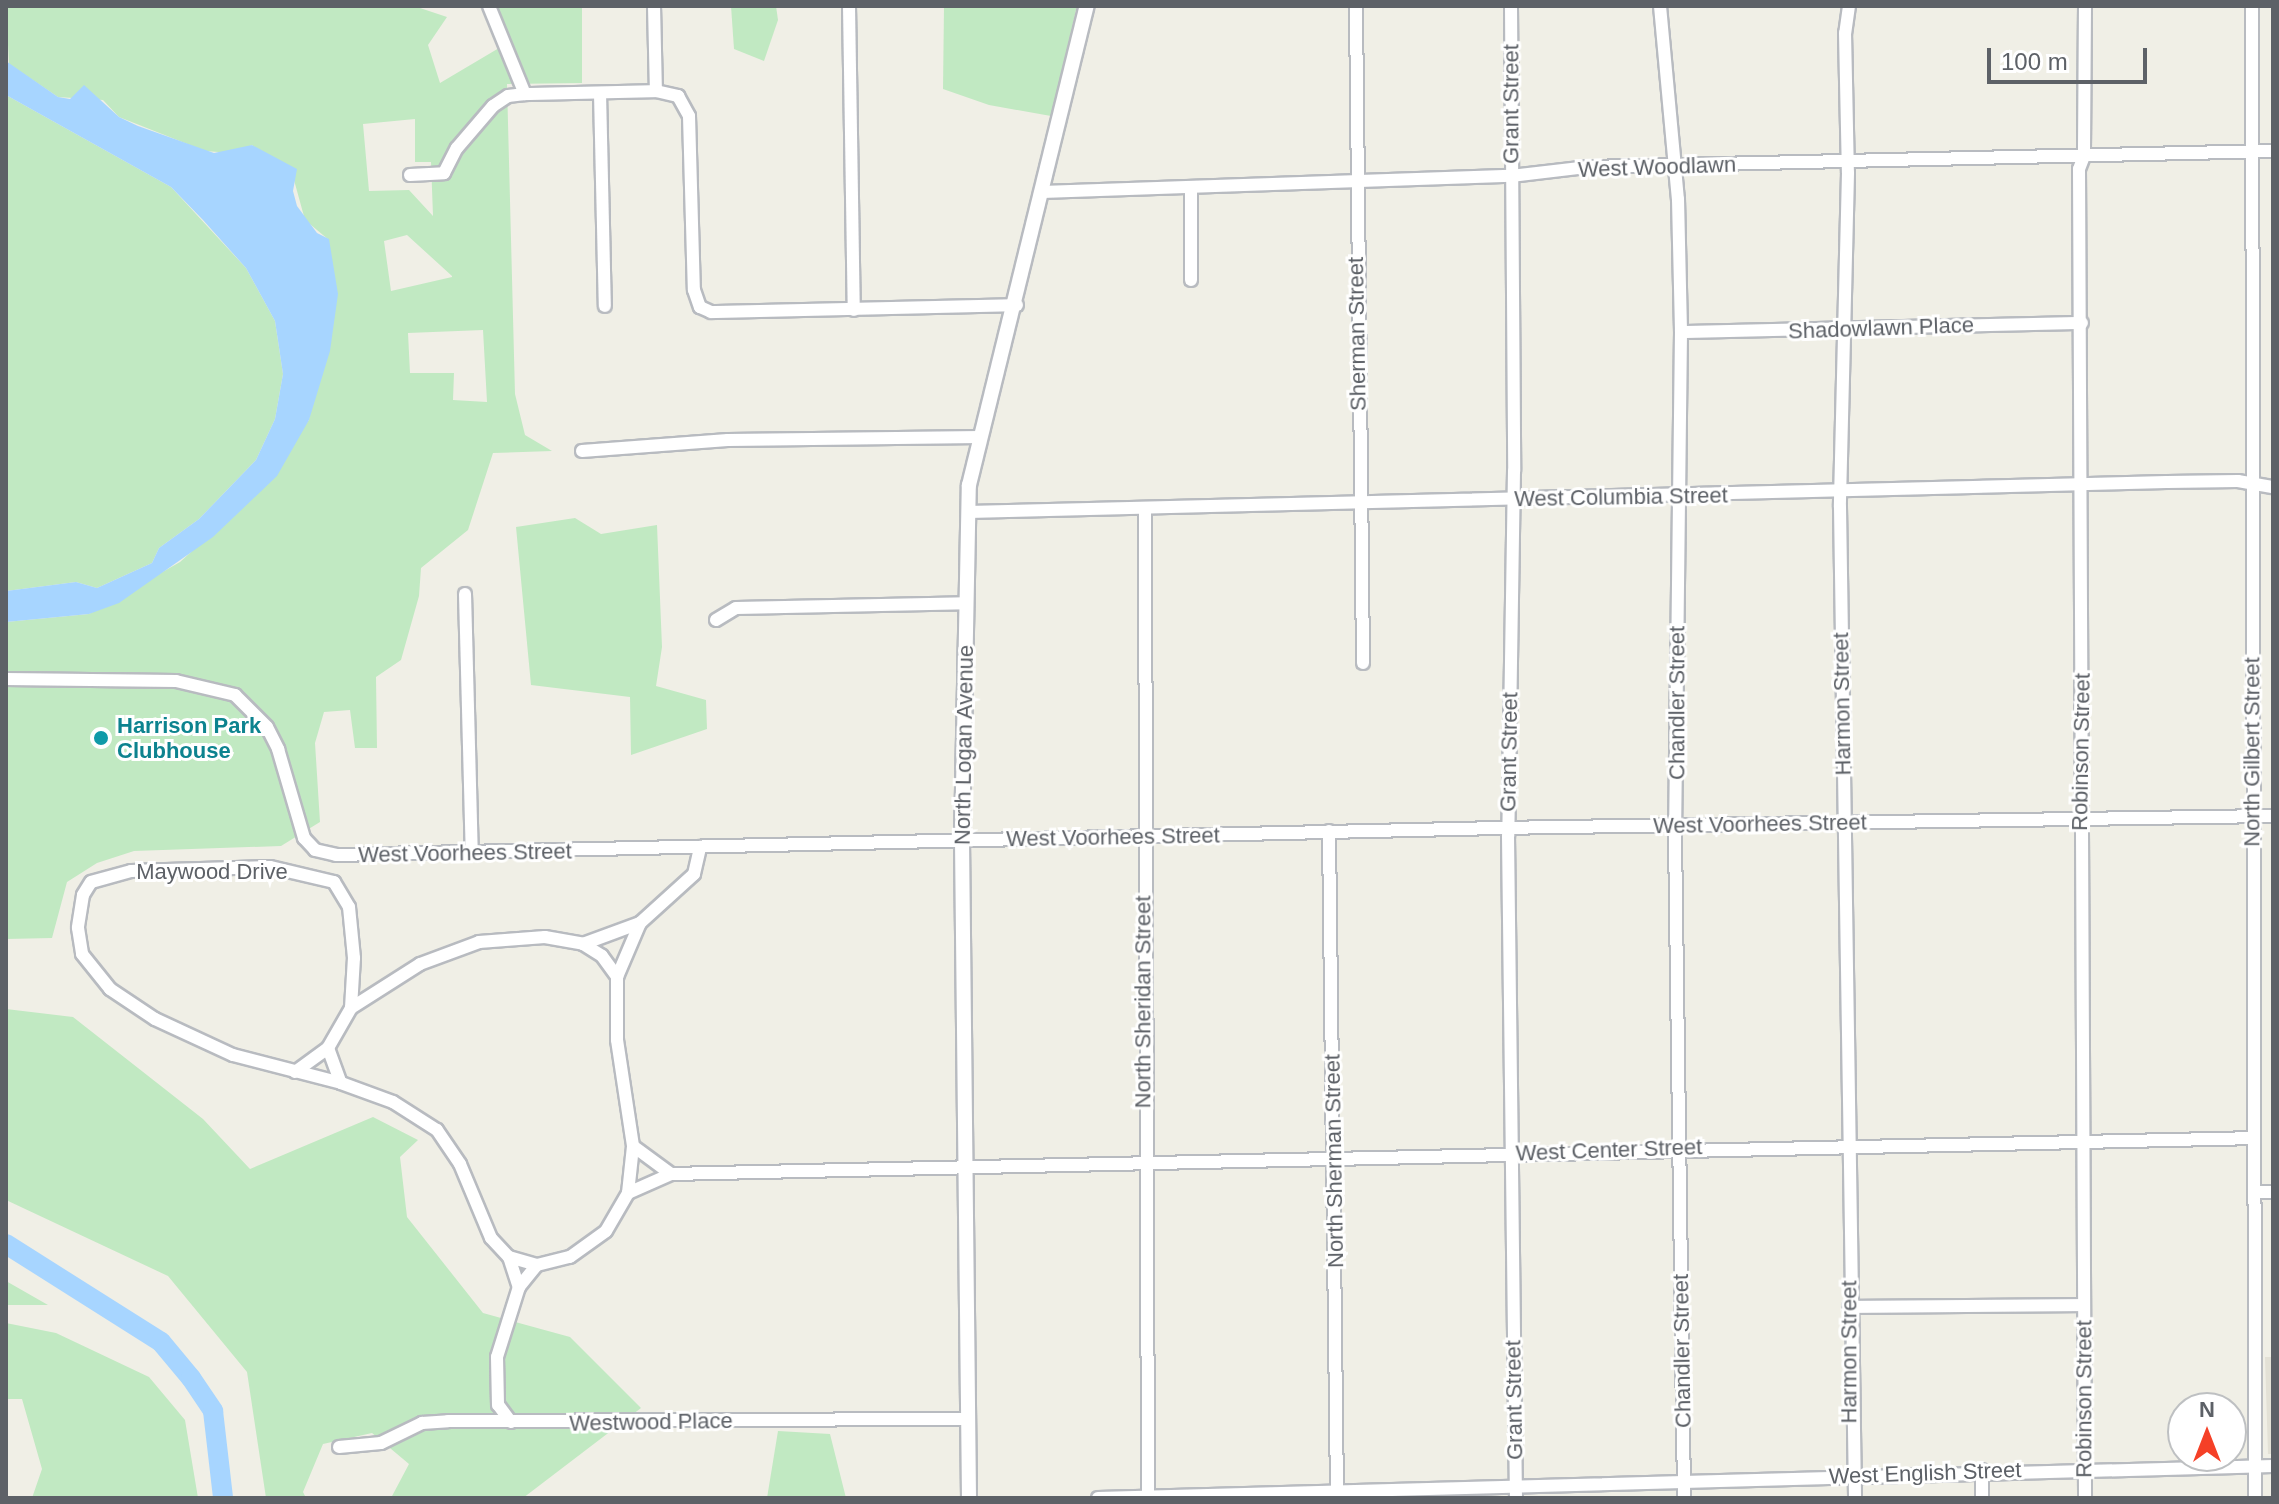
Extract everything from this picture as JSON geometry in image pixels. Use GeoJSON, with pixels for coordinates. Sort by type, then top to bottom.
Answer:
{"type":"FeatureCollection","features":[{"type":"Feature","properties":{"kind":"street"},"geometry":{"type":"LineString","coordinates":[[489,6],[525,94]]}},
{"type":"Feature","properties":{"kind":"street"},"geometry":{"type":"LineString","coordinates":[[654,6],[656,91]]}},
{"type":"Feature","properties":{"kind":"street"},"geometry":{"type":"LineString","coordinates":[[849,6],[854,310]]}},
{"type":"Feature","properties":{"kind":"street","name":"North Logan Avenue"},"geometry":{"type":"LineString","coordinates":[[969,1498],[962,840],[968,512],[981,437],[1017,305],[1087,6]]}},
{"type":"Feature","properties":{"kind":"street","name":"Sherman Street"},"geometry":{"type":"LineString","coordinates":[[1356,6],[1363,663]]}},
{"type":"Feature","properties":{"kind":"street","name":"Grant Street"},"geometry":{"type":"LineString","coordinates":[[1511,6],[1513,499],[1508,828],[1516,1492]]}},
{"type":"Feature","properties":{"kind":"street","name":"Chandler Street"},"geometry":{"type":"LineString","coordinates":[[1660,6],[1676,165],[1681,332],[1675,826],[1684,1498]]}},
{"type":"Feature","properties":{"kind":"street","name":"Harmon Street"},"geometry":{"type":"LineString","coordinates":[[1849,6],[1845,33],[1843,822],[1852,1477],[1855,1498]]}},
{"type":"Feature","properties":{"kind":"street","name":"Robinson Street"},"geometry":{"type":"LineString","coordinates":[[2085,6],[2084,156],[2079,169],[2085,1498]]}},
{"type":"Feature","properties":{"kind":"street","name":"North Gilbert Street"},"geometry":{"type":"LineString","coordinates":[[2252,6],[2255,1498]]}},
{"type":"Feature","properties":{"kind":"street"},"geometry":{"type":"LineString","coordinates":[[410,175],[444,173],[457,148],[493,106],[508,96],[656,91],[678,96],[689,116],[697,303],[711,312],[1017,305]]}},
{"type":"Feature","properties":{"kind":"street"},"geometry":{"type":"LineString","coordinates":[[600,93],[605,306]]}},
{"type":"Feature","properties":{"kind":"street","name":"West Woodlawn"},"geometry":{"type":"LineString","coordinates":[[1042,192],[1511,176],[1676,165],[2273,151]]}},
{"type":"Feature","properties":{"kind":"street"},"geometry":{"type":"LineString","coordinates":[[1191,187],[1191,280]]}},
{"type":"Feature","properties":{"kind":"street","name":"Shadowlawn Place"},"geometry":{"type":"LineString","coordinates":[[1681,332],[2082,323]]}},
{"type":"Feature","properties":{"kind":"street"},"geometry":{"type":"LineString","coordinates":[[582,451],[728,440],[981,437]]}},
{"type":"Feature","properties":{"kind":"street","name":"West Columbia Street"},"geometry":{"type":"LineString","coordinates":[[968,512],[2082,485],[2252,484],[2273,487]]}},
{"type":"Feature","properties":{"kind":"street","name":"North Sheridan Street"},"geometry":{"type":"LineString","coordinates":[[1145,509],[1144,1162],[1148,1496]]}},
{"type":"Feature","properties":{"kind":"street"},"geometry":{"type":"LineString","coordinates":[[465,594],[472,853]]}},
{"type":"Feature","properties":{"kind":"street"},"geometry":{"type":"LineString","coordinates":[[716,620],[736,608],[966,603]]}},
{"type":"Feature","properties":{"kind":"street","name":"West Voorhees Street"},"geometry":{"type":"LineString","coordinates":[[6,679],[176,681],[235,695],[267,727],[278,749],[304,838],[315,850],[336,855],[1329,831],[2273,816]]}},
{"type":"Feature","properties":{"kind":"street","name":"North Sherman Street"},"geometry":{"type":"LineString","coordinates":[[1329,831],[1337,1491]]}},
{"type":"Feature","properties":{"kind":"street"},"geometry":{"type":"LineString","coordinates":[[583,944],[640,923],[694,874],[700,847]]}},
{"type":"Feature","properties":{"kind":"street","name":"Maywood Drive"},"geometry":{"type":"LineString","coordinates":[[295,1072],[328,1048],[351,1008],[354,958],[349,907],[337,883],[309,872],[270,867],[131,871],[91,882],[79,908],[82,954],[110,989],[155,1019],[233,1055],[295,1072],[341,1083],[393,1102],[437,1130],[460,1164],[491,1238],[509,1257],[519,1287]]}},
{"type":"Feature","properties":{"kind":"street"},"geometry":{"type":"LineString","coordinates":[[509,1257],[537,1265],[570,1257],[606,1231],[628,1193],[633,1146],[617,1040],[617,977],[640,923]]}},
{"type":"Feature","properties":{"kind":"street","name":"Maywood Drive"},"geometry":{"type":"LineString","coordinates":[[351,1008],[420,964],[479,942],[545,937],[583,944]]}},
{"type":"Feature","properties":{"kind":"street"},"geometry":{"type":"LineString","coordinates":[[583,944],[602,956],[617,977]]}},
{"type":"Feature","properties":{"kind":"street"},"geometry":{"type":"LineString","coordinates":[[328,1048],[341,1083]]}},
{"type":"Feature","properties":{"kind":"street","name":"West Center Street"},"geometry":{"type":"LineString","coordinates":[[964,1167],[1847,1144],[2254,1138]]}},
{"type":"Feature","properties":{"kind":"street"},"geometry":{"type":"LineString","coordinates":[[633,1146],[671,1174]]}},
{"type":"Feature","properties":{"kind":"street"},"geometry":{"type":"LineString","coordinates":[[628,1193],[671,1174],[964,1167]]}},
{"type":"Feature","properties":{"kind":"street"},"geometry":{"type":"LineString","coordinates":[[2254,1192],[2273,1192]]}},
{"type":"Feature","properties":{"kind":"street"},"geometry":{"type":"LineString","coordinates":[[511,1422],[498,1405],[497,1357],[519,1287],[537,1265]]}},
{"type":"Feature","properties":{"kind":"street"},"geometry":{"type":"LineString","coordinates":[[1849,1307],[2084,1305]]}},
{"type":"Feature","properties":{"kind":"street","name":"Westwood Place"},"geometry":{"type":"LineString","coordinates":[[339,1447],[381,1443],[422,1423],[969,1419]]}},
{"type":"Feature","properties":{"kind":"street","name":"West English Street"},"geometry":{"type":"LineString","coordinates":[[1098,1498],[1337,1491],[1516,1492],[1982,1470],[2273,1466]]}},
{"type":"Feature","properties":{"kind":"street"},"geometry":{"type":"LineString","coordinates":[[1982,1470],[1982,1498]]}},
{"type":"Feature","properties":{"kind":"shaded area"},"geometry":{"type":"Polygon","coordinates":[[[2265,1357],[2273,1357],[2273,1454],[2268,1454],[2265,1357]]]}},
{"type":"Feature","properties":{"kind":"green space"},"geometry":{"type":"Polygon","coordinates":[[[6,6],[414,6],[447,17],[428,45],[440,83],[511,41],[497,6],[582,6],[582,83],[507,84],[515,394],[525,435],[552,451],[493,453],[468,530],[421,568],[419,596],[401,660],[376,677],[377,748],[355,748],[350,710],[324,712],[315,743],[320,822],[281,846],[134,851],[97,863],[67,882],[52,938],[6,939],[6,622],[89,614],[180,562],[240,508],[309,420],[329,240],[305,220],[294,180],[252,145],[232,153],[205,151],[119,117],[103,100],[58,97],[9,64],[6,6]],[[415,119],[363,124],[369,191],[409,190],[433,216],[431,162],[415,162],[415,119]],[[407,235],[384,241],[391,291],[452,277],[407,235]],[[483,330],[408,333],[410,373],[454,373],[453,400],[487,402],[483,330]]]}},
{"type":"Feature","properties":{"kind":"green space"},"geometry":{"type":"Polygon","coordinates":[[[731,6],[776,6],[778,20],[764,61],[734,49],[731,6]]]}},
{"type":"Feature","properties":{"kind":"green space"},"geometry":{"type":"Polygon","coordinates":[[[944,6],[1077,6],[1051,116],[989,105],[943,89],[944,6]]]}},
{"type":"Feature","properties":{"kind":"green space"},"geometry":{"type":"Polygon","coordinates":[[[6,95],[171,187],[246,268],[275,321],[283,374],[275,419],[256,460],[199,519],[159,548],[152,563],[97,588],[76,582],[6,591],[6,95]]]}},
{"type":"Feature","properties":{"kind":"green space"},"geometry":{"type":"Polygon","coordinates":[[[575,518],[601,534],[657,525],[662,647],[656,686],[706,700],[707,729],[631,755],[630,697],[531,685],[516,527],[575,518]]]}},
{"type":"Feature","properties":{"kind":"green space"},"geometry":{"type":"Polygon","coordinates":[[[6,1009],[73,1017],[203,1119],[250,1169],[373,1117],[418,1140],[400,1157],[407,1217],[483,1313],[570,1337],[641,1408],[523,1498],[391,1498],[409,1464],[372,1433],[323,1444],[303,1492],[306,1498],[266,1498],[247,1372],[168,1276],[6,1200],[6,1009]]]}},
{"type":"Feature","properties":{"kind":"green space"},"geometry":{"type":"Polygon","coordinates":[[[6,1281],[48,1305],[6,1305],[6,1281]]]}},
{"type":"Feature","properties":{"kind":"green space"},"geometry":{"type":"Polygon","coordinates":[[[6,1323],[56,1333],[149,1377],[185,1420],[198,1498],[32,1498],[42,1469],[22,1399],[6,1399],[6,1323]]]}},
{"type":"Feature","properties":{"kind":"green space"},"geometry":{"type":"Polygon","coordinates":[[[778,1431],[830,1434],[846,1498],[767,1498],[778,1431]]]}},
{"type":"Feature","properties":{"kind":"water"},"geometry":{"type":"Polygon","coordinates":[[[6,61],[58,97],[70,99],[84,85],[119,117],[138,126],[214,153],[252,145],[297,169],[293,191],[297,206],[317,233],[329,239],[338,294],[330,351],[309,420],[277,476],[213,537],[119,603],[89,614],[6,622],[6,591],[76,582],[97,588],[152,563],[159,548],[199,519],[256,460],[275,419],[283,374],[275,321],[246,268],[171,187],[6,95],[6,61]]]}},
{"type":"Feature","properties":{"kind":"waterway"},"geometry":{"type":"LineString","coordinates":[[6,1244],[161,1342],[213,1411],[223,1498]]}},
{"type":"Feature","properties":{"kind":"place","name":"Harrison Park Clubhouse"},"geometry":{"type":"Point","coordinates":[101,738]}}]}
